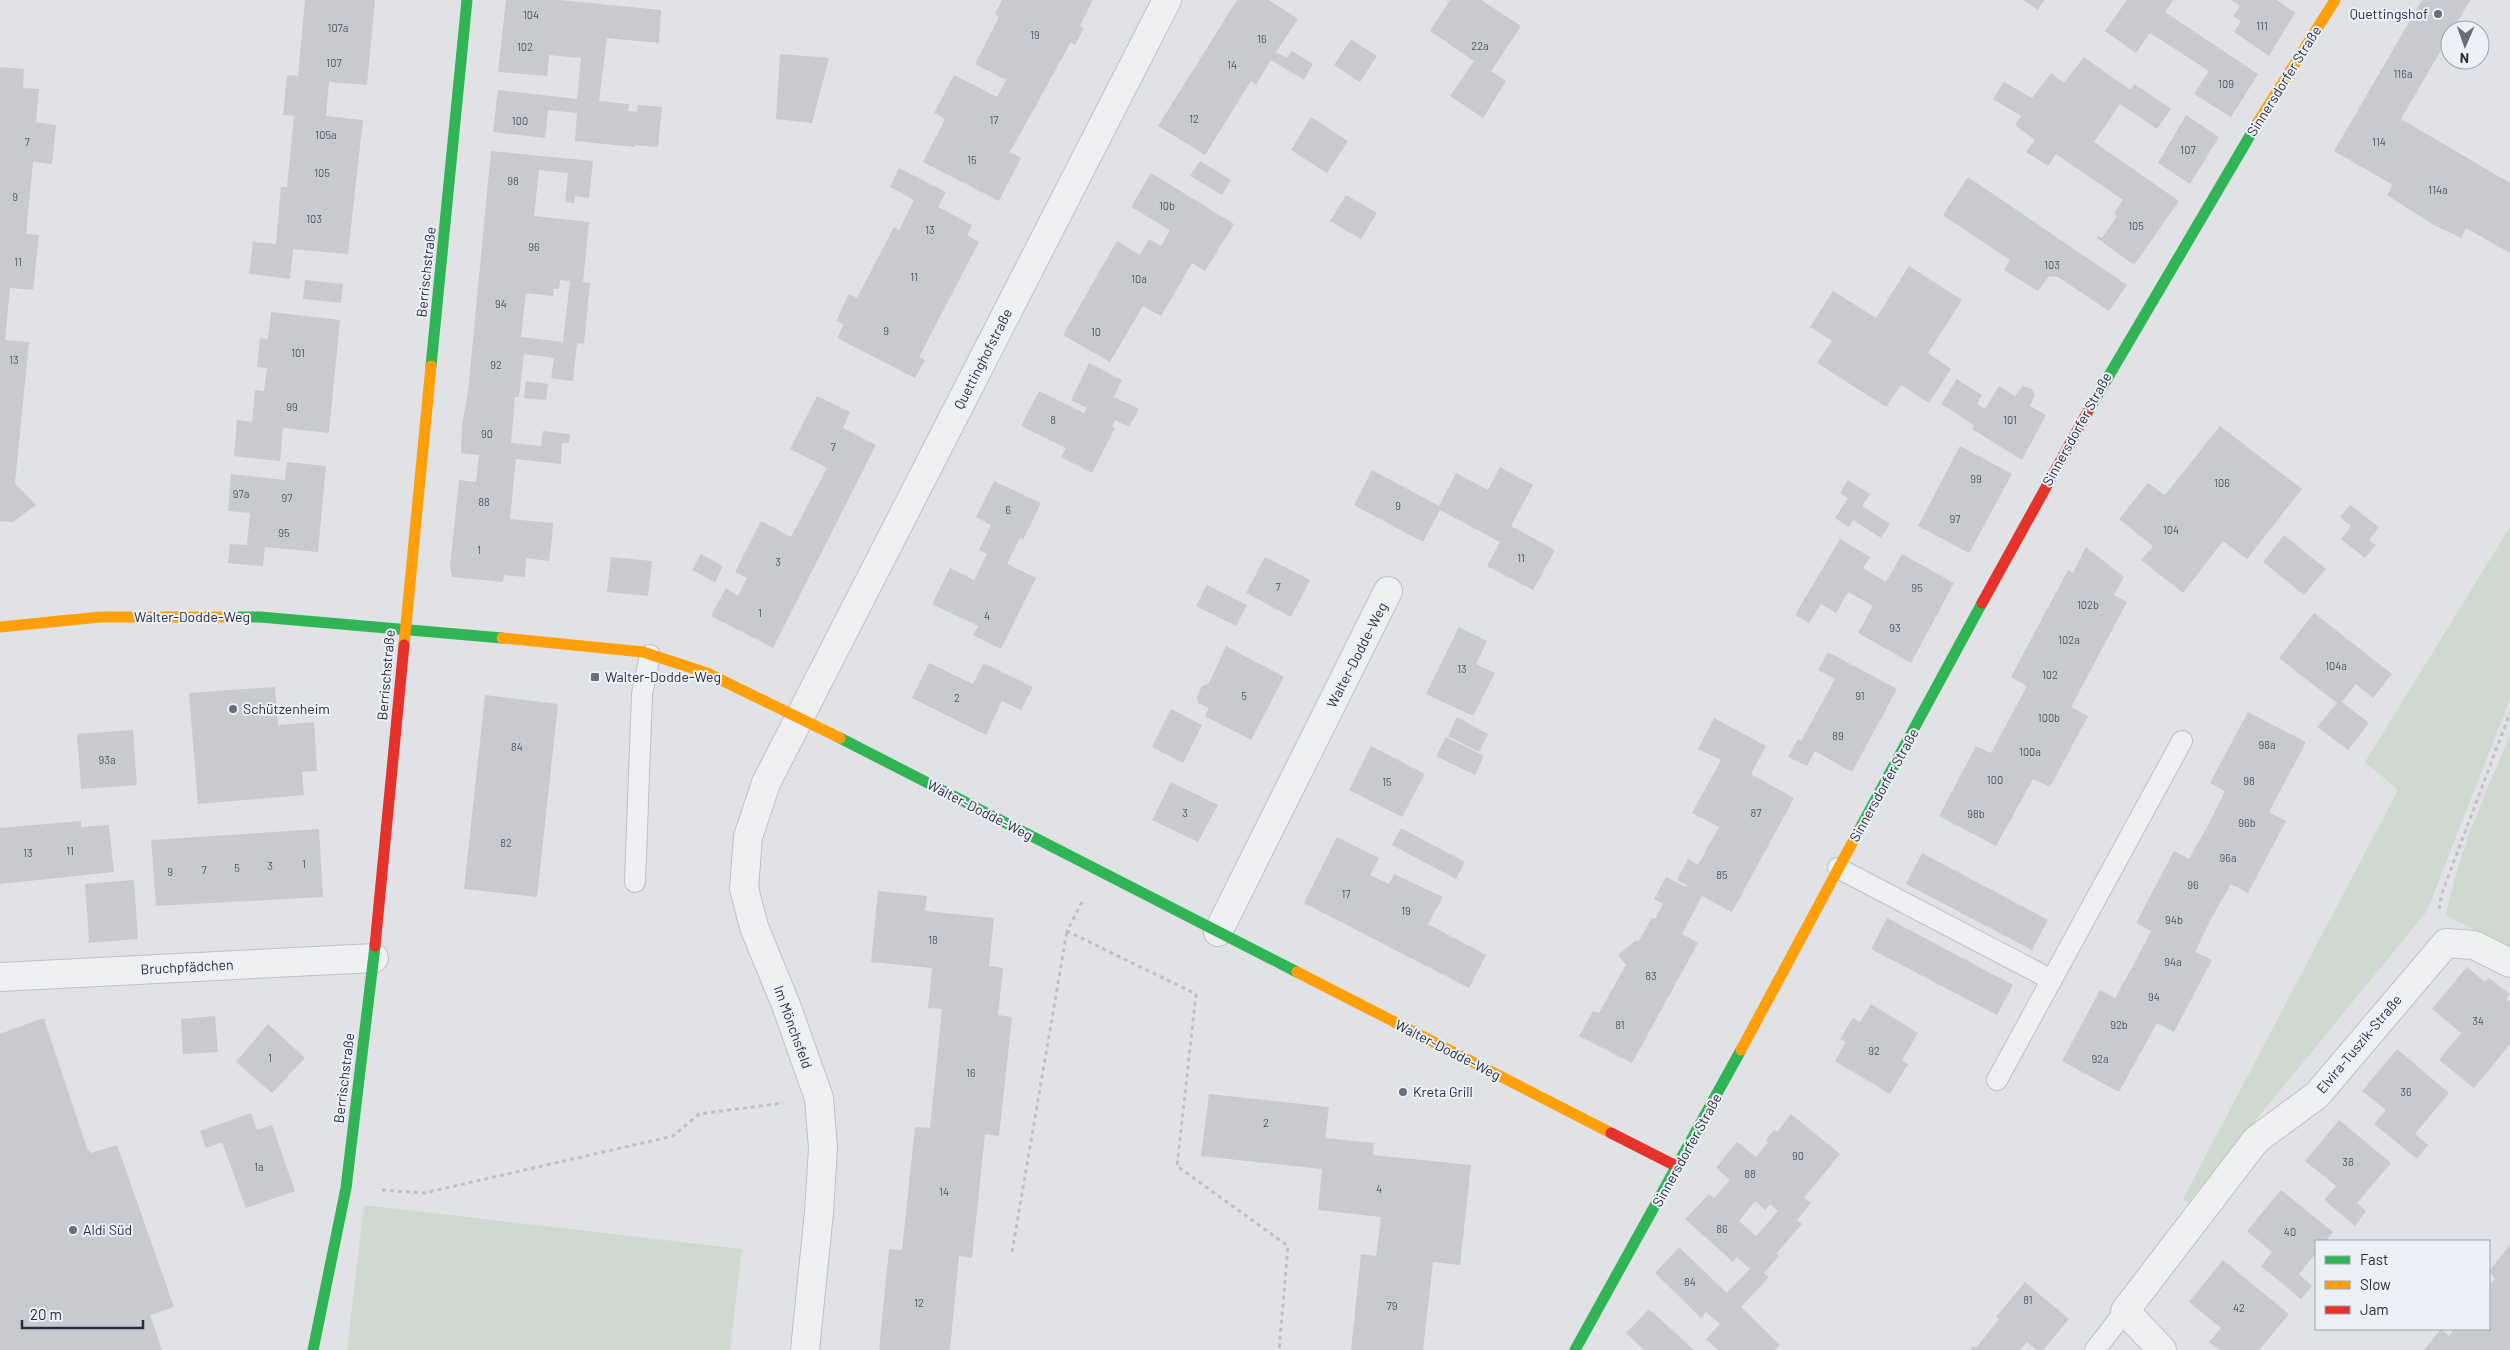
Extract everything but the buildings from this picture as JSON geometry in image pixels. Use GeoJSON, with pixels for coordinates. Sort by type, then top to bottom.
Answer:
{"type":"FeatureCollection","features":[{"type":"Feature","properties":{"kind":"street","name":"Berrischstraße"},"geometry":{"type":"LineString","coordinates":[[313,1350],[346,1188],[374,958],[467,0]]}},
{"type":"Feature","properties":{"kind":"street","name":"Quettinghofstraße"},"geometry":{"type":"LineString","coordinates":[[799,717],[1167,0]]}},
{"type":"Feature","properties":{"kind":"street","name":"Sinnersdorfer Straße"},"geometry":{"type":"LineString","coordinates":[[1575,1350],[1678,1168],[2038,498],[2116,361],[2243,146],[2335,0]]}},
{"type":"Feature","properties":{"kind":"street","name":"Walter-Dodde-Weg"},"geometry":{"type":"LineString","coordinates":[[1218,932],[1388,591]]}},
{"type":"Feature","properties":{"kind":"street","name":"Walter-Dodde-Weg"},"geometry":{"type":"LineString","coordinates":[[0,627],[100,617],[260,617],[406,628],[568,644],[650,655],[707,674],[799,717],[1678,1168]]}},
{"type":"Feature","properties":{"kind":"street","name":"Im Mönchsfeld"},"geometry":{"type":"LineString","coordinates":[[799,717],[766,783],[748,837],[744,888],[754,927],[786,1005],[819,1098],[823,1148],[819,1212],[805,1350]]}},
{"type":"Feature","properties":{"kind":"street"},"geometry":{"type":"LineString","coordinates":[[2446,943],[2474,945],[2510,963]]}},
{"type":"Feature","properties":{"kind":"street","name":"Elvira-Tuszik-Straße"},"geometry":{"type":"LineString","coordinates":[[2125,1311],[2256,1140],[2317,1094],[2446,943]]}},
{"type":"Feature","properties":{"kind":"street","name":"Bruchpfädchen"},"geometry":{"type":"LineString","coordinates":[[0,976],[374,958]]}},
{"type":"Feature","properties":{"kind":"street"},"geometry":{"type":"LineString","coordinates":[[2125,1311],[2162,1350]]}},
{"type":"Feature","properties":{"kind":"lane"},"geometry":{"type":"LineString","coordinates":[[635,882],[642,694],[650,655]]}},
{"type":"Feature","properties":{"kind":"lane"},"geometry":{"type":"LineString","coordinates":[[1997,1080],[2182,741]]}},
{"type":"Feature","properties":{"kind":"lane"},"geometry":{"type":"LineString","coordinates":[[1838,868],[2052,980]]}},
{"type":"Feature","properties":{"kind":"lane"},"geometry":{"type":"LineString","coordinates":[[2095,1350],[2125,1311]]}},
{"type":"Feature","properties":{"kind":"path"},"geometry":{"type":"LineString","coordinates":[[2446,943],[2438,917],[2442,893],[2510,713]]}},
{"type":"Feature","properties":{"kind":"path"},"geometry":{"type":"LineString","coordinates":[[1012,1252],[1067,931],[1099,871]]}},
{"type":"Feature","properties":{"kind":"path"},"geometry":{"type":"LineString","coordinates":[[1067,931],[1196,994],[1177,1166],[1288,1246],[1279,1350]]}},
{"type":"Feature","properties":{"kind":"path"},"geometry":{"type":"LineString","coordinates":[[346,1188],[424,1193],[673,1136],[699,1114],[819,1098]]}},
{"type":"Feature","properties":{"kind":"shaded area"},"geometry":{"type":"Polygon","coordinates":[[[2510,527],[2510,699],[2427,911],[2188,1203],[2183,1199],[2398,790],[2365,762],[2510,527]]]}},
{"type":"Feature","properties":{"kind":"shaded area"},"geometry":{"type":"Polygon","coordinates":[[[2510,735],[2510,948],[2446,915],[2465,846],[2510,735]]]}},
{"type":"Feature","properties":{"kind":"shaded area"},"geometry":{"type":"Polygon","coordinates":[[[364,1205],[742,1249],[730,1350],[347,1350],[364,1205]]]}},
{"type":"Feature","properties":{"kind":"traffic: fast"},"geometry":{"type":"LineString","coordinates":[[431,366],[467,0]]}},
{"type":"Feature","properties":{"kind":"traffic: fast"},"geometry":{"type":"LineString","coordinates":[[2087,413],[2258,122]]}},
{"type":"Feature","properties":{"kind":"traffic: fast"},"geometry":{"type":"LineString","coordinates":[[1859,830],[1982,603]]}},
{"type":"Feature","properties":{"kind":"traffic: fast"},"geometry":{"type":"LineString","coordinates":[[228,617],[260,617],[502,638]]}},
{"type":"Feature","properties":{"kind":"traffic: fast"},"geometry":{"type":"LineString","coordinates":[[840,738],[1297,972]]}},
{"type":"Feature","properties":{"kind":"traffic: fast"},"geometry":{"type":"LineString","coordinates":[[313,1350],[346,1188],[375,946]]}},
{"type":"Feature","properties":{"kind":"traffic: fast"},"geometry":{"type":"LineString","coordinates":[[1575,1350],[1741,1050]]}},
{"type":"Feature","properties":{"kind":"traffic: slow"},"geometry":{"type":"LineString","coordinates":[[2258,122],[2335,0]]}},
{"type":"Feature","properties":{"kind":"traffic: slow"},"geometry":{"type":"LineString","coordinates":[[404,645],[431,366]]}},
{"type":"Feature","properties":{"kind":"traffic: slow"},"geometry":{"type":"LineString","coordinates":[[0,627],[100,617],[228,617]]}},
{"type":"Feature","properties":{"kind":"traffic: slow"},"geometry":{"type":"LineString","coordinates":[[502,638],[643,652],[707,673],[840,738]]}},
{"type":"Feature","properties":{"kind":"traffic: slow"},"geometry":{"type":"LineString","coordinates":[[1741,1050],[1859,830]]}},
{"type":"Feature","properties":{"kind":"traffic: slow"},"geometry":{"type":"LineString","coordinates":[[1297,972],[1611,1133]]}},
{"type":"Feature","properties":{"kind":"traffic: jam"},"geometry":{"type":"LineString","coordinates":[[1982,603],[2087,413]]}},
{"type":"Feature","properties":{"kind":"traffic: jam"},"geometry":{"type":"LineString","coordinates":[[375,946],[404,645]]}},
{"type":"Feature","properties":{"kind":"traffic: jam"},"geometry":{"type":"LineString","coordinates":[[1611,1133],[1678,1167]]}},
{"type":"Feature","properties":{"kind":"place","name":"Quettingshof"},"geometry":{"type":"Point","coordinates":[2438,14]}},
{"type":"Feature","properties":{"kind":"place","name":"Walter-Dodde-Weg"},"geometry":{"type":"Point","coordinates":[595,677]}},
{"type":"Feature","properties":{"kind":"place","name":"Schützenheim"},"geometry":{"type":"Point","coordinates":[233,709]}},
{"type":"Feature","properties":{"kind":"place","name":"Kreta Grill"},"geometry":{"type":"Point","coordinates":[1403,1092]}},
{"type":"Feature","properties":{"kind":"place","name":"Aldi Süd"},"geometry":{"type":"Point","coordinates":[73,1230]}}]}
